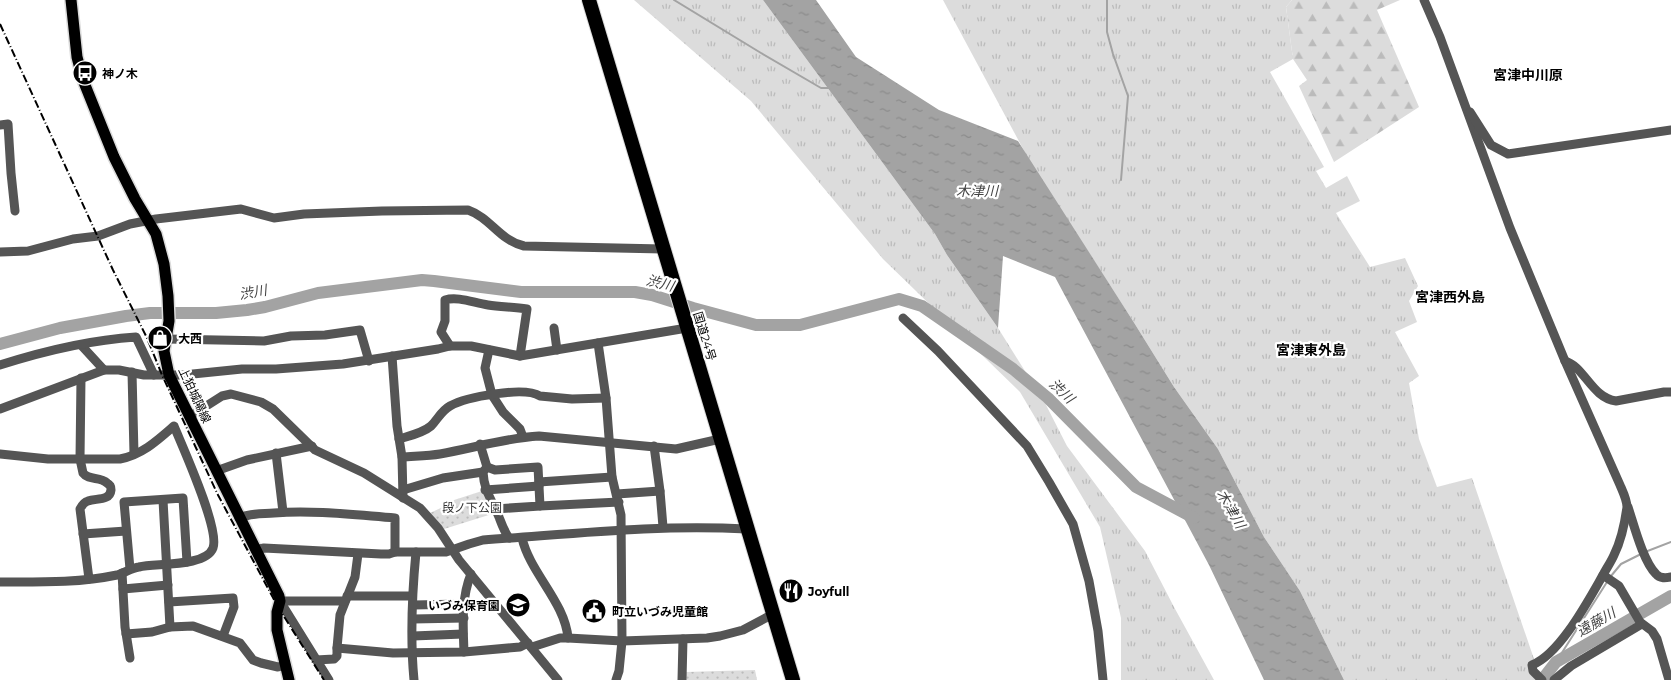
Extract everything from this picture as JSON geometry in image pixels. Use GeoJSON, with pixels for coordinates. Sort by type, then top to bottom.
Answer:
{"type":"FeatureCollection","features":[{"type":"Feature","properties":{"kind":"highway","name":"国道24号"},"geometry":{"type":"LineString","coordinates":[[589,0],[792,680]]}},
{"type":"Feature","properties":{"kind":"main road","name":"上狛城陽線"},"geometry":{"type":"LineString","coordinates":[[72,0],[77,57],[83,80],[114,157],[135,200],[156,234],[164,264],[169,321],[164,351],[169,375],[280,601]]}},
{"type":"Feature","properties":{"kind":"main road"},"geometry":{"type":"LineString","coordinates":[[280,601],[276,612],[277,630],[289,680]]}},
{"type":"Feature","properties":{"kind":"street"},"geometry":{"type":"LineString","coordinates":[[1424,0],[1440,37],[1465,110],[1510,228],[1565,361],[1620,485],[1645,555],[1656,575],[1662,578],[1671,577]]}},
{"type":"Feature","properties":{"kind":"street"},"geometry":{"type":"LineString","coordinates":[[1465,110],[1472,114],[1491,145],[1508,154],[1671,130]]}},
{"type":"Feature","properties":{"kind":"street"},"geometry":{"type":"LineString","coordinates":[[0,124],[8,124],[15,211]]}},
{"type":"Feature","properties":{"kind":"street"},"geometry":{"type":"LineString","coordinates":[[0,252],[28,251],[73,239],[98,236],[130,224],[148,220],[241,210],[274,218],[314,214],[462,210],[477,213],[506,239],[524,246],[663,249]]}},
{"type":"Feature","properties":{"kind":"street"},"geometry":{"type":"LineString","coordinates":[[450,346],[441,332],[445,321],[445,300],[450,299],[527,309],[520,356]]}},
{"type":"Feature","properties":{"kind":"street"},"geometry":{"type":"LineString","coordinates":[[903,318],[938,351],[1021,439],[1050,482],[1073,524],[1089,581],[1098,631],[1102,680]]}},
{"type":"Feature","properties":{"kind":"street"},"geometry":{"type":"LineString","coordinates":[[554,328],[556,350]]}},
{"type":"Feature","properties":{"kind":"street"},"geometry":{"type":"LineString","coordinates":[[0,409],[104,370],[154,375],[183,375],[242,369],[276,369],[368,361],[450,346],[471,346],[520,356],[687,328]]}},
{"type":"Feature","properties":{"kind":"street"},"geometry":{"type":"LineString","coordinates":[[166,339],[264,341],[290,336],[325,335],[360,330],[368,361]]}},
{"type":"Feature","properties":{"kind":"street"},"geometry":{"type":"LineString","coordinates":[[0,365],[59,348],[104,340],[136,337],[154,375]]}},
{"type":"Feature","properties":{"kind":"street"},"geometry":{"type":"LineString","coordinates":[[598,343],[606,398],[612,477],[618,498],[621,529],[622,641],[619,671],[616,680]]}},
{"type":"Feature","properties":{"kind":"street"},"geometry":{"type":"LineString","coordinates":[[81,345],[104,370]]}},
{"type":"Feature","properties":{"kind":"street"},"geometry":{"type":"LineString","coordinates":[[489,350],[485,368],[492,395],[503,412],[520,430],[523,437]]}},
{"type":"Feature","properties":{"kind":"street"},"geometry":{"type":"LineString","coordinates":[[392,356],[402,457],[403,494]]}},
{"type":"Feature","properties":{"kind":"street"},"geometry":{"type":"LineString","coordinates":[[0,361],[7,359],[14,361]]}},
{"type":"Feature","properties":{"kind":"street"},"geometry":{"type":"LineString","coordinates":[[1565,361],[1572,363],[1591,386],[1610,400],[1616,401],[1671,392]]}},
{"type":"Feature","properties":{"kind":"street"},"geometry":{"type":"LineString","coordinates":[[132,372],[134,454]]}},
{"type":"Feature","properties":{"kind":"street"},"geometry":{"type":"LineString","coordinates":[[81,378],[80,459],[84,476],[106,481],[111,490],[105,498],[89,500],[81,506],[82,534],[89,579]]}},
{"type":"Feature","properties":{"kind":"street"},"geometry":{"type":"LineString","coordinates":[[399,439],[417,434],[431,426],[440,414],[452,405],[486,396],[518,392],[572,399],[606,398]]}},
{"type":"Feature","properties":{"kind":"street"},"geometry":{"type":"LineString","coordinates":[[189,417],[222,396],[231,394],[261,402],[273,409],[323,454],[403,494],[420,508],[438,528],[452,550],[558,680]]}},
{"type":"Feature","properties":{"kind":"street"},"geometry":{"type":"LineString","coordinates":[[0,454],[48,459],[120,459],[151,446],[174,426],[201,491],[214,541],[213,550],[210,554],[202,559],[187,562],[81,580],[0,582]]}},
{"type":"Feature","properties":{"kind":"street"},"geometry":{"type":"LineString","coordinates":[[402,457],[440,454],[480,444],[540,436],[676,448],[720,439]]}},
{"type":"Feature","properties":{"kind":"street"},"geometry":{"type":"LineString","coordinates":[[480,444],[485,470],[485,490],[503,530],[509,538]]}},
{"type":"Feature","properties":{"kind":"street"},"geometry":{"type":"LineString","coordinates":[[216,471],[247,460],[312,446]]}},
{"type":"Feature","properties":{"kind":"street"},"geometry":{"type":"LineString","coordinates":[[654,446],[663,527]]}},
{"type":"Feature","properties":{"kind":"street"},"geometry":{"type":"LineString","coordinates":[[276,453],[283,512]]}},
{"type":"Feature","properties":{"kind":"street"},"geometry":{"type":"LineString","coordinates":[[403,494],[443,478],[485,470],[538,467],[540,506]]}},
{"type":"Feature","properties":{"kind":"street"},"geometry":{"type":"LineString","coordinates":[[485,490],[612,477]]}},
{"type":"Feature","properties":{"kind":"street"},"geometry":{"type":"LineString","coordinates":[[495,509],[618,498],[660,491]]}},
{"type":"Feature","properties":{"kind":"street"},"geometry":{"type":"LineString","coordinates":[[130,658],[126,634],[123,589],[126,571],[124,502],[182,498],[187,562]]}},
{"type":"Feature","properties":{"kind":"street"},"geometry":{"type":"LineString","coordinates":[[163,500],[170,627]]}},
{"type":"Feature","properties":{"kind":"street"},"geometry":{"type":"LineString","coordinates":[[1542,680],[1533,671],[1532,665],[1538,663],[1552,650],[1570,629],[1592,595],[1614,555],[1623,529],[1627,505]]}},
{"type":"Feature","properties":{"kind":"street"},"geometry":{"type":"LineString","coordinates":[[239,518],[248,515],[283,512],[331,513],[395,518],[395,552]]}},
{"type":"Feature","properties":{"kind":"street"},"geometry":{"type":"LineString","coordinates":[[255,550],[264,548],[358,554],[446,552],[484,540],[621,529],[702,526],[747,529]]}},
{"type":"Feature","properties":{"kind":"street"},"geometry":{"type":"LineString","coordinates":[[82,534],[126,530]]}},
{"type":"Feature","properties":{"kind":"street"},"geometry":{"type":"LineString","coordinates":[[522,538],[538,575],[558,608],[568,638]]}},
{"type":"Feature","properties":{"kind":"street"},"geometry":{"type":"LineString","coordinates":[[414,680],[411,653],[413,636],[412,601],[416,552]]}},
{"type":"Feature","properties":{"kind":"street"},"geometry":{"type":"LineString","coordinates":[[316,660],[334,659],[337,656],[340,615],[355,576],[358,554]]}},
{"type":"Feature","properties":{"kind":"street"},"geometry":{"type":"LineString","coordinates":[[464,652],[464,604],[471,574]]}},
{"type":"Feature","properties":{"kind":"street"},"geometry":{"type":"LineString","coordinates":[[1603,575],[1619,586],[1642,624],[1652,631],[1657,639],[1669,680]]}},
{"type":"Feature","properties":{"kind":"street"},"geometry":{"type":"LineString","coordinates":[[123,589],[168,585]]}},
{"type":"Feature","properties":{"kind":"street"},"geometry":{"type":"LineString","coordinates":[[169,602],[233,598],[234,607],[223,636]]}},
{"type":"Feature","properties":{"kind":"street"},"geometry":{"type":"LineString","coordinates":[[329,680],[280,601],[346,598],[464,604]]}},
{"type":"Feature","properties":{"kind":"street"},"geometry":{"type":"LineString","coordinates":[[338,648],[393,653],[464,652],[520,647],[560,638],[622,641],[683,639],[720,636],[743,630],[773,614]]}},
{"type":"Feature","properties":{"kind":"street"},"geometry":{"type":"LineString","coordinates":[[413,619],[464,618]]}},
{"type":"Feature","properties":{"kind":"street"},"geometry":{"type":"LineString","coordinates":[[1554,680],[1571,666],[1642,624]]}},
{"type":"Feature","properties":{"kind":"street"},"geometry":{"type":"LineString","coordinates":[[126,634],[152,632],[170,627],[193,626],[240,643],[253,660],[278,667],[286,665]]}},
{"type":"Feature","properties":{"kind":"street"},"geometry":{"type":"LineString","coordinates":[[413,636],[463,634]]}},
{"type":"Feature","properties":{"kind":"street"},"geometry":{"type":"LineString","coordinates":[[682,680],[683,639]]}},
{"type":"Feature","properties":{"kind":"green space"},"geometry":{"type":"Polygon","coordinates":[[[634,0],[763,0],[935,234],[947,255],[998,328],[1045,403],[1067,446],[1145,551],[1214,680],[1121,680],[1121,618],[1100,527],[1020,392],[883,259],[751,101],[634,0]]]}},
{"type":"Feature","properties":{"kind":"green space"},"geometry":{"type":"Polygon","coordinates":[[[943,0],[1292,0],[1286,7],[1293,59],[1270,72],[1324,167],[1316,171],[1326,188],[1347,176],[1360,201],[1336,213],[1370,267],[1405,258],[1418,286],[1409,301],[1417,322],[1395,332],[1419,376],[1409,383],[1419,439],[1437,487],[1472,478],[1534,659],[1530,662],[1530,674],[1537,680],[1344,680],[1300,591],[1264,537],[1218,449],[1174,387],[1029,160],[943,0]]]}},
{"type":"Feature","properties":{"kind":"green space"},"geometry":{"type":"Polygon","coordinates":[[[1292,0],[1400,0],[1377,10],[1419,107],[1334,162],[1299,86],[1307,80],[1293,59],[1286,7],[1292,0]]]}},
{"type":"Feature","properties":{"kind":"green space","name":"段ノ下公園"},"geometry":{"type":"Polygon","coordinates":[[[482,491],[492,514],[444,529],[430,513],[451,501],[482,491]]]}},
{"type":"Feature","properties":{"kind":"green space"},"geometry":{"type":"Polygon","coordinates":[[[755,670],[757,680],[686,680],[686,672],[755,670]]]}},
{"type":"Feature","properties":{"kind":"water","name":"木津川"},"geometry":{"type":"Polygon","coordinates":[[[763,0],[816,0],[856,57],[939,110],[1018,141],[1174,387],[1218,449],[1264,537],[1300,591],[1344,680],[1264,680],[1209,565],[1055,277],[1003,256],[998,328],[947,255],[935,234],[763,0]]]}},
{"type":"Feature","properties":{"kind":"waterway"},"geometry":{"type":"LineString","coordinates":[[674,0],[821,88],[830,88]]}},
{"type":"Feature","properties":{"kind":"waterway"},"geometry":{"type":"LineString","coordinates":[[1107,0],[1107,32],[1128,96],[1121,180]]}},
{"type":"Feature","properties":{"kind":"waterway","name":"渋川"},"geometry":{"type":"LineString","coordinates":[[0,344],[60,328],[126,316],[150,313],[216,313],[247,310],[318,293],[422,280],[521,292],[635,292],[652,295],[756,325],[800,325],[899,299],[922,306],[1013,369],[1048,398],[1136,487],[1194,518]]}},
{"type":"Feature","properties":{"kind":"waterway"},"geometry":{"type":"LineString","coordinates":[[1645,552],[1671,542]]}},
{"type":"Feature","properties":{"kind":"waterway"},"geometry":{"type":"LineString","coordinates":[[1611,576],[1621,564],[1641,554]]}},
{"type":"Feature","properties":{"kind":"waterway"},"geometry":{"type":"LineString","coordinates":[[1556,662],[1607,582]]}},
{"type":"Feature","properties":{"kind":"waterway","name":"遠藤川"},"geometry":{"type":"LineString","coordinates":[[1542,680],[1556,662],[1671,596]]}},
{"type":"Feature","properties":{"kind":"railway"},"geometry":{"type":"LineString","coordinates":[[0,24],[113,270],[147,338],[162,375],[218,495],[278,607],[324,680]]}},
{"type":"Feature","properties":{"kind":"place","name":"神ノ木"},"geometry":{"type":"Point","coordinates":[85,73]}},
{"type":"Feature","properties":{"kind":"place","name":"大西"},"geometry":{"type":"Point","coordinates":[160,338]}},
{"type":"Feature","properties":{"kind":"place","name":"Joyfull"},"geometry":{"type":"Point","coordinates":[791,591]}},
{"type":"Feature","properties":{"kind":"place","name":"いづみ保育園"},"geometry":{"type":"Point","coordinates":[518,605]}},
{"type":"Feature","properties":{"kind":"place","name":"町立いづみ児童館"},"geometry":{"type":"Point","coordinates":[594,611]}},
{"type":"Feature","properties":{"kind":"district","name":"宮津中川原"},"geometry":{"type":"Point","coordinates":[1528,75]}},
{"type":"Feature","properties":{"kind":"district","name":"宮津西外島"},"geometry":{"type":"Point","coordinates":[1450,297]}},
{"type":"Feature","properties":{"kind":"district","name":"宮津東外島"},"geometry":{"type":"Point","coordinates":[1311,350]}}]}
